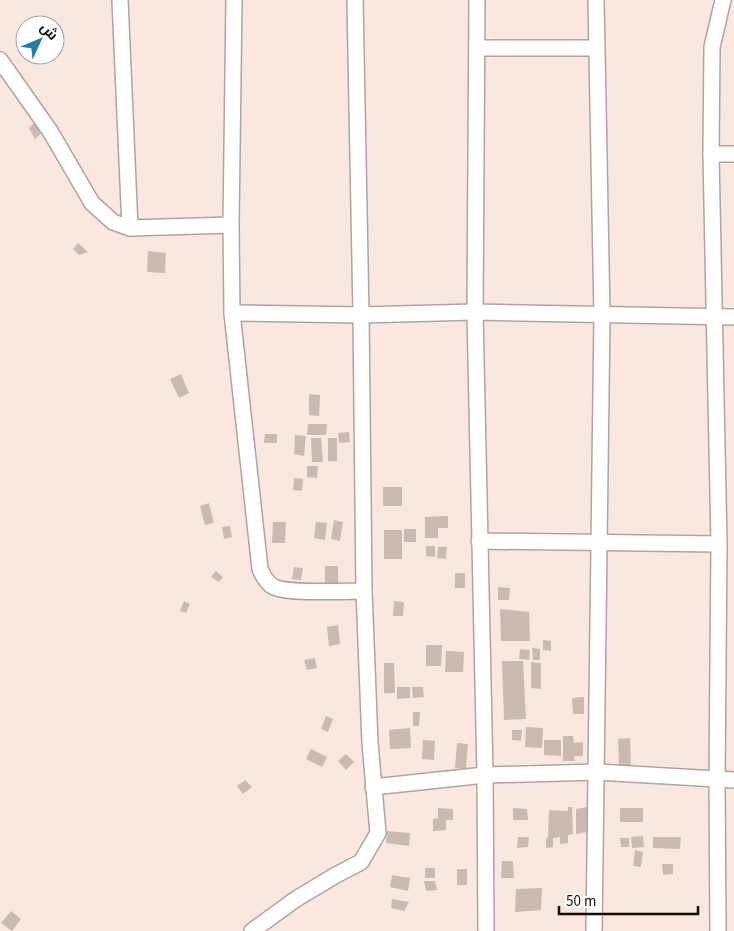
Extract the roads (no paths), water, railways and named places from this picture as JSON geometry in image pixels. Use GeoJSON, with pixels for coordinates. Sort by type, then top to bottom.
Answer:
{"type":"FeatureCollection","features":[{"type":"Feature","properties":{"kind":"street"},"geometry":{"type":"LineString","coordinates":[[120,0],[130,228]]}},
{"type":"Feature","properties":{"kind":"street"},"geometry":{"type":"LineString","coordinates":[[234,0],[231,225],[232,313],[260,569],[264,578],[274,587],[287,591],[364,591]]}},
{"type":"Feature","properties":{"kind":"street"},"geometry":{"type":"LineString","coordinates":[[252,931],[296,899],[361,862],[378,833],[373,787],[364,591],[355,0]]}},
{"type":"Feature","properties":{"kind":"street"},"geometry":{"type":"LineString","coordinates":[[477,0],[475,312],[485,774],[486,931]]}},
{"type":"Feature","properties":{"kind":"street"},"geometry":{"type":"LineString","coordinates":[[594,931],[602,315],[596,0]]}},
{"type":"Feature","properties":{"kind":"street"},"geometry":{"type":"LineString","coordinates":[[718,931],[719,544],[711,154],[712,47],[723,0]]}},
{"type":"Feature","properties":{"kind":"street"},"geometry":{"type":"LineString","coordinates":[[477,48],[596,48]]}},
{"type":"Feature","properties":{"kind":"street"},"geometry":{"type":"LineString","coordinates":[[0,60],[50,131],[92,203],[113,222],[130,228],[231,225]]}},
{"type":"Feature","properties":{"kind":"street"},"geometry":{"type":"LineString","coordinates":[[711,154],[734,154]]}},
{"type":"Feature","properties":{"kind":"street"},"geometry":{"type":"LineString","coordinates":[[232,313],[361,315],[475,312],[734,317]]}},
{"type":"Feature","properties":{"kind":"street"},"geometry":{"type":"LineString","coordinates":[[479,541],[719,544]]}},
{"type":"Feature","properties":{"kind":"street"},"geometry":{"type":"LineString","coordinates":[[373,787],[485,774],[597,772],[734,780]]}}]}
